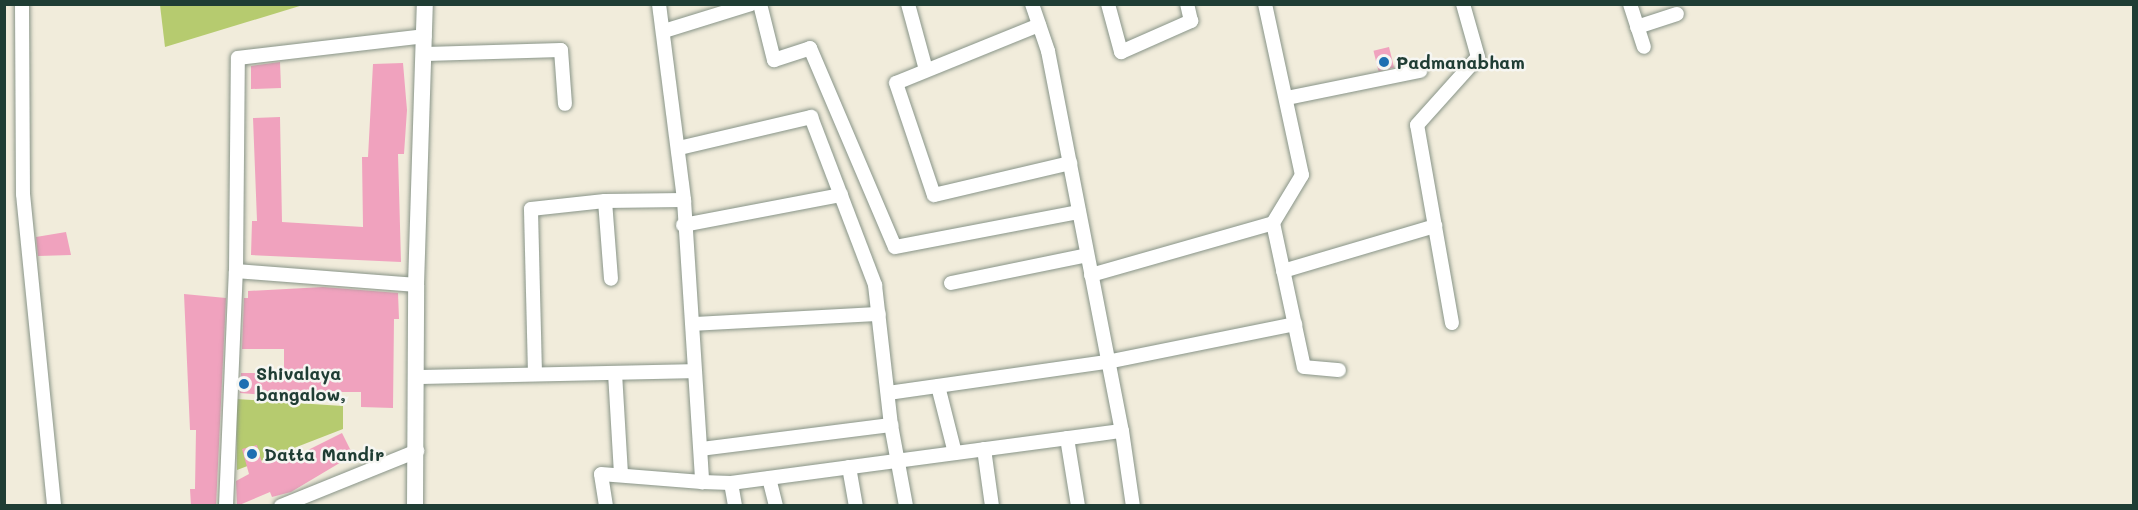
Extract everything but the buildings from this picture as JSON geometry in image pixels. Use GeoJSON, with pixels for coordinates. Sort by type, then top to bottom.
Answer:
{"type":"FeatureCollection","features":[{"type":"Feature","properties":{"kind":"street"},"geometry":{"type":"LineString","coordinates":[[22,4],[23,194],[54,506]]}},
{"type":"Feature","properties":{"kind":"street"},"geometry":{"type":"LineString","coordinates":[[414,506],[417,451],[416,285],[426,54],[425,4]]}},
{"type":"Feature","properties":{"kind":"street"},"geometry":{"type":"LineString","coordinates":[[659,4],[684,200],[683,225],[693,324],[693,371],[702,482]]}},
{"type":"Feature","properties":{"kind":"street"},"geometry":{"type":"LineString","coordinates":[[664,31],[752,4]]}},
{"type":"Feature","properties":{"kind":"street"},"geometry":{"type":"LineString","coordinates":[[760,4],[774,60],[810,48],[895,247],[1079,212]]}},
{"type":"Feature","properties":{"kind":"street"},"geometry":{"type":"LineString","coordinates":[[908,4],[926,70]]}},
{"type":"Feature","properties":{"kind":"street"},"geometry":{"type":"LineString","coordinates":[[1032,4],[1048,51],[1122,431],[1133,506]]}},
{"type":"Feature","properties":{"kind":"street"},"geometry":{"type":"LineString","coordinates":[[1108,4],[1121,52],[1191,21],[1187,4]]}},
{"type":"Feature","properties":{"kind":"street"},"geometry":{"type":"LineString","coordinates":[[1091,275],[1273,223],[1302,175],[1265,4]]}},
{"type":"Feature","properties":{"kind":"street"},"geometry":{"type":"LineString","coordinates":[[1452,323],[1417,125],[1478,57],[1463,4]]}},
{"type":"Feature","properties":{"kind":"street"},"geometry":{"type":"LineString","coordinates":[[1630,4],[1644,47]]}},
{"type":"Feature","properties":{"kind":"street"},"geometry":{"type":"LineString","coordinates":[[1637,27],[1677,14]]}},
{"type":"Feature","properties":{"kind":"street"},"geometry":{"type":"LineString","coordinates":[[1040,25],[896,82],[934,195],[1070,163]]}},
{"type":"Feature","properties":{"kind":"street"},"geometry":{"type":"LineString","coordinates":[[226,506],[236,271],[238,58],[425,36]]}},
{"type":"Feature","properties":{"kind":"street"},"geometry":{"type":"LineString","coordinates":[[426,54],[561,50],[565,105]]}},
{"type":"Feature","properties":{"kind":"street"},"geometry":{"type":"LineString","coordinates":[[1287,98],[1420,71]]}},
{"type":"Feature","properties":{"kind":"street"},"geometry":{"type":"LineString","coordinates":[[678,147],[811,117],[875,285],[896,461],[906,506]]}},
{"type":"Feature","properties":{"kind":"street"},"geometry":{"type":"LineString","coordinates":[[683,225],[841,195]]}},
{"type":"Feature","properties":{"kind":"street"},"geometry":{"type":"LineString","coordinates":[[535,374],[531,209],[605,201],[684,200]]}},
{"type":"Feature","properties":{"kind":"street"},"geometry":{"type":"LineString","coordinates":[[605,201],[610,279]]}},
{"type":"Feature","properties":{"kind":"street"},"geometry":{"type":"LineString","coordinates":[[1273,223],[1304,367],[1339,370]]}},
{"type":"Feature","properties":{"kind":"street"},"geometry":{"type":"LineString","coordinates":[[1284,271],[1435,226]]}},
{"type":"Feature","properties":{"kind":"street"},"geometry":{"type":"LineString","coordinates":[[951,284],[1087,255]]}},
{"type":"Feature","properties":{"kind":"street"},"geometry":{"type":"LineString","coordinates":[[236,271],[416,285]]}},
{"type":"Feature","properties":{"kind":"street"},"geometry":{"type":"LineString","coordinates":[[693,324],[879,314]]}},
{"type":"Feature","properties":{"kind":"street"},"geometry":{"type":"LineString","coordinates":[[888,393],[1107,362],[1295,324]]}},
{"type":"Feature","properties":{"kind":"street"},"geometry":{"type":"LineString","coordinates":[[417,376],[693,371]]}},
{"type":"Feature","properties":{"kind":"street"},"geometry":{"type":"LineString","coordinates":[[615,373],[621,475]]}},
{"type":"Feature","properties":{"kind":"street"},"geometry":{"type":"LineString","coordinates":[[938,386],[955,453]]}},
{"type":"Feature","properties":{"kind":"street"},"geometry":{"type":"LineString","coordinates":[[701,449],[891,425]]}},
{"type":"Feature","properties":{"kind":"street"},"geometry":{"type":"LineString","coordinates":[[606,506],[601,474],[732,483],[1122,431]]}},
{"type":"Feature","properties":{"kind":"street"},"geometry":{"type":"LineString","coordinates":[[1067,438],[1078,506]]}},
{"type":"Feature","properties":{"kind":"street"},"geometry":{"type":"LineString","coordinates":[[984,449],[992,506]]}},
{"type":"Feature","properties":{"kind":"street"},"geometry":{"type":"LineString","coordinates":[[281,506],[417,451]]}},
{"type":"Feature","properties":{"kind":"street"},"geometry":{"type":"LineString","coordinates":[[849,467],[856,506]]}},
{"type":"Feature","properties":{"kind":"street"},"geometry":{"type":"LineString","coordinates":[[769,478],[776,506]]}},
{"type":"Feature","properties":{"kind":"street"},"geometry":{"type":"LineString","coordinates":[[732,483],[735,506]]}},
{"type":"Feature","properties":{"kind":"green space"},"geometry":{"type":"Polygon","coordinates":[[[160,4],[303,5],[165,47],[160,4]]]}},
{"type":"Feature","properties":{"kind":"green space"},"geometry":{"type":"Polygon","coordinates":[[[236,399],[343,406],[343,429],[237,470],[236,399]]]}},
{"type":"Feature","properties":{"kind":"place","name":"Padmanabham"},"geometry":{"type":"Point","coordinates":[1384,62]}},
{"type":"Feature","properties":{"kind":"place","name":"Shivalaya bangalow,"},"geometry":{"type":"Point","coordinates":[244,384]}},
{"type":"Feature","properties":{"kind":"place","name":"Datta Mandir"},"geometry":{"type":"Point","coordinates":[252,454]}}]}
